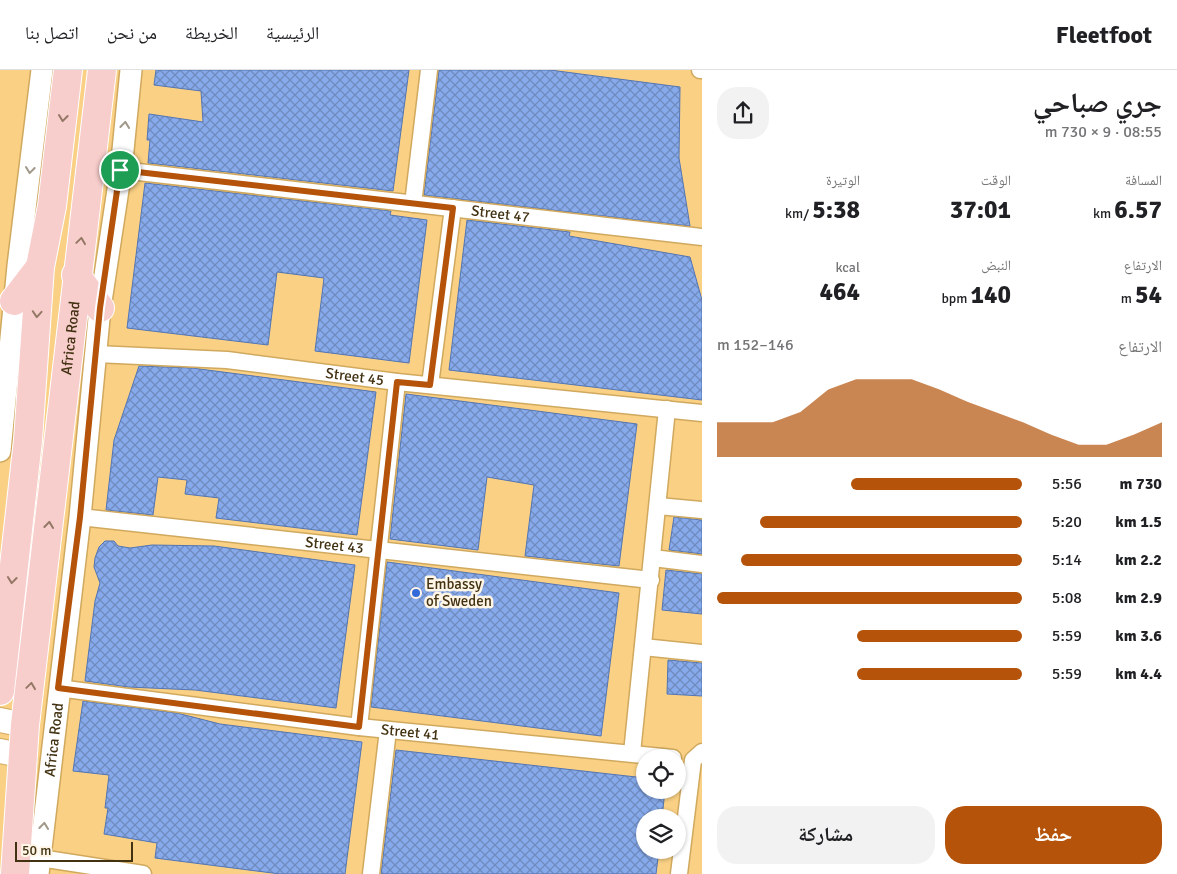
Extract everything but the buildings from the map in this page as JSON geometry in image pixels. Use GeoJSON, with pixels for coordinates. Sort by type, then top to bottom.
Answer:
{"type":"FeatureCollection","features":[{"type":"Feature","properties":{"kind":"highway"},"geometry":{"type":"LineString","coordinates":[[0,692],[28,440],[40,267],[52,206],[68,70]]}},
{"type":"Feature","properties":{"kind":"highway","name":"Africa Road"},"geometry":{"type":"LineString","coordinates":[[15,874],[13,722],[34,662],[76,276],[102,70]]}},
{"type":"Feature","properties":{"kind":"highway"},"geometry":{"type":"LineString","coordinates":[[14,301],[40,267]]}},
{"type":"Feature","properties":{"kind":"highway"},"geometry":{"type":"LineString","coordinates":[[76,276],[100,308]]}},
{"type":"Feature","properties":{"kind":"street"},"geometry":{"type":"LineString","coordinates":[[0,451],[14,301],[42,70]]}},
{"type":"Feature","properties":{"kind":"street","name":"Africa Road"},"geometry":{"type":"LineString","coordinates":[[39,866],[58,688],[80,517],[100,308],[120,170],[131,70]]}},
{"type":"Feature","properties":{"kind":"street"},"geometry":{"type":"LineString","coordinates":[[413,204],[429,70]]}},
{"type":"Feature","properties":{"kind":"street","name":"Street 47"},"geometry":{"type":"LineString","coordinates":[[120,170],[702,237]]}},
{"type":"Feature","properties":{"kind":"street"},"geometry":{"type":"LineString","coordinates":[[430,385],[453,208]]}},
{"type":"Feature","properties":{"kind":"street","name":"Street 45"},"geometry":{"type":"LineString","coordinates":[[96,354],[227,360],[397,382],[702,413]]}},
{"type":"Feature","properties":{"kind":"street"},"geometry":{"type":"LineString","coordinates":[[359,727],[397,382]]}},
{"type":"Feature","properties":{"kind":"street"},"geometry":{"type":"LineString","coordinates":[[632,753],[667,409]]}},
{"type":"Feature","properties":{"kind":"street"},"geometry":{"type":"LineString","coordinates":[[658,506],[702,510]]}},
{"type":"Feature","properties":{"kind":"street","name":"Street 43"},"geometry":{"type":"LineString","coordinates":[[80,517],[651,580]]}},
{"type":"Feature","properties":{"kind":"street"},"geometry":{"type":"LineString","coordinates":[[653,558],[702,564]]}},
{"type":"Feature","properties":{"kind":"street"},"geometry":{"type":"LineString","coordinates":[[644,647],[702,654]]}},
{"type":"Feature","properties":{"kind":"street","name":"Street 41"},"geometry":{"type":"LineString","coordinates":[[58,688],[359,727],[636,753]]}},
{"type":"Feature","properties":{"kind":"street"},"geometry":{"type":"LineString","coordinates":[[371,874],[388,730]]}},
{"type":"Feature","properties":{"kind":"street"},"geometry":{"type":"LineString","coordinates":[[679,874],[691,757]]}},
{"type":"Feature","properties":{"kind":"street"},"geometry":{"type":"LineString","coordinates":[[39,866],[143,874]]}},
{"type":"Feature","properties":{"kind":"place","name":"Embassy of Sweden"},"geometry":{"type":"Point","coordinates":[416,593]}},
{"type":"Feature","properties":{"kind":"route"},"geometry":{"type":"LineString","coordinates":[[120,170],[453,208],[430,385],[397,382],[359,727],[58,688],[80,517],[100,308],[120,170]]}}]}
